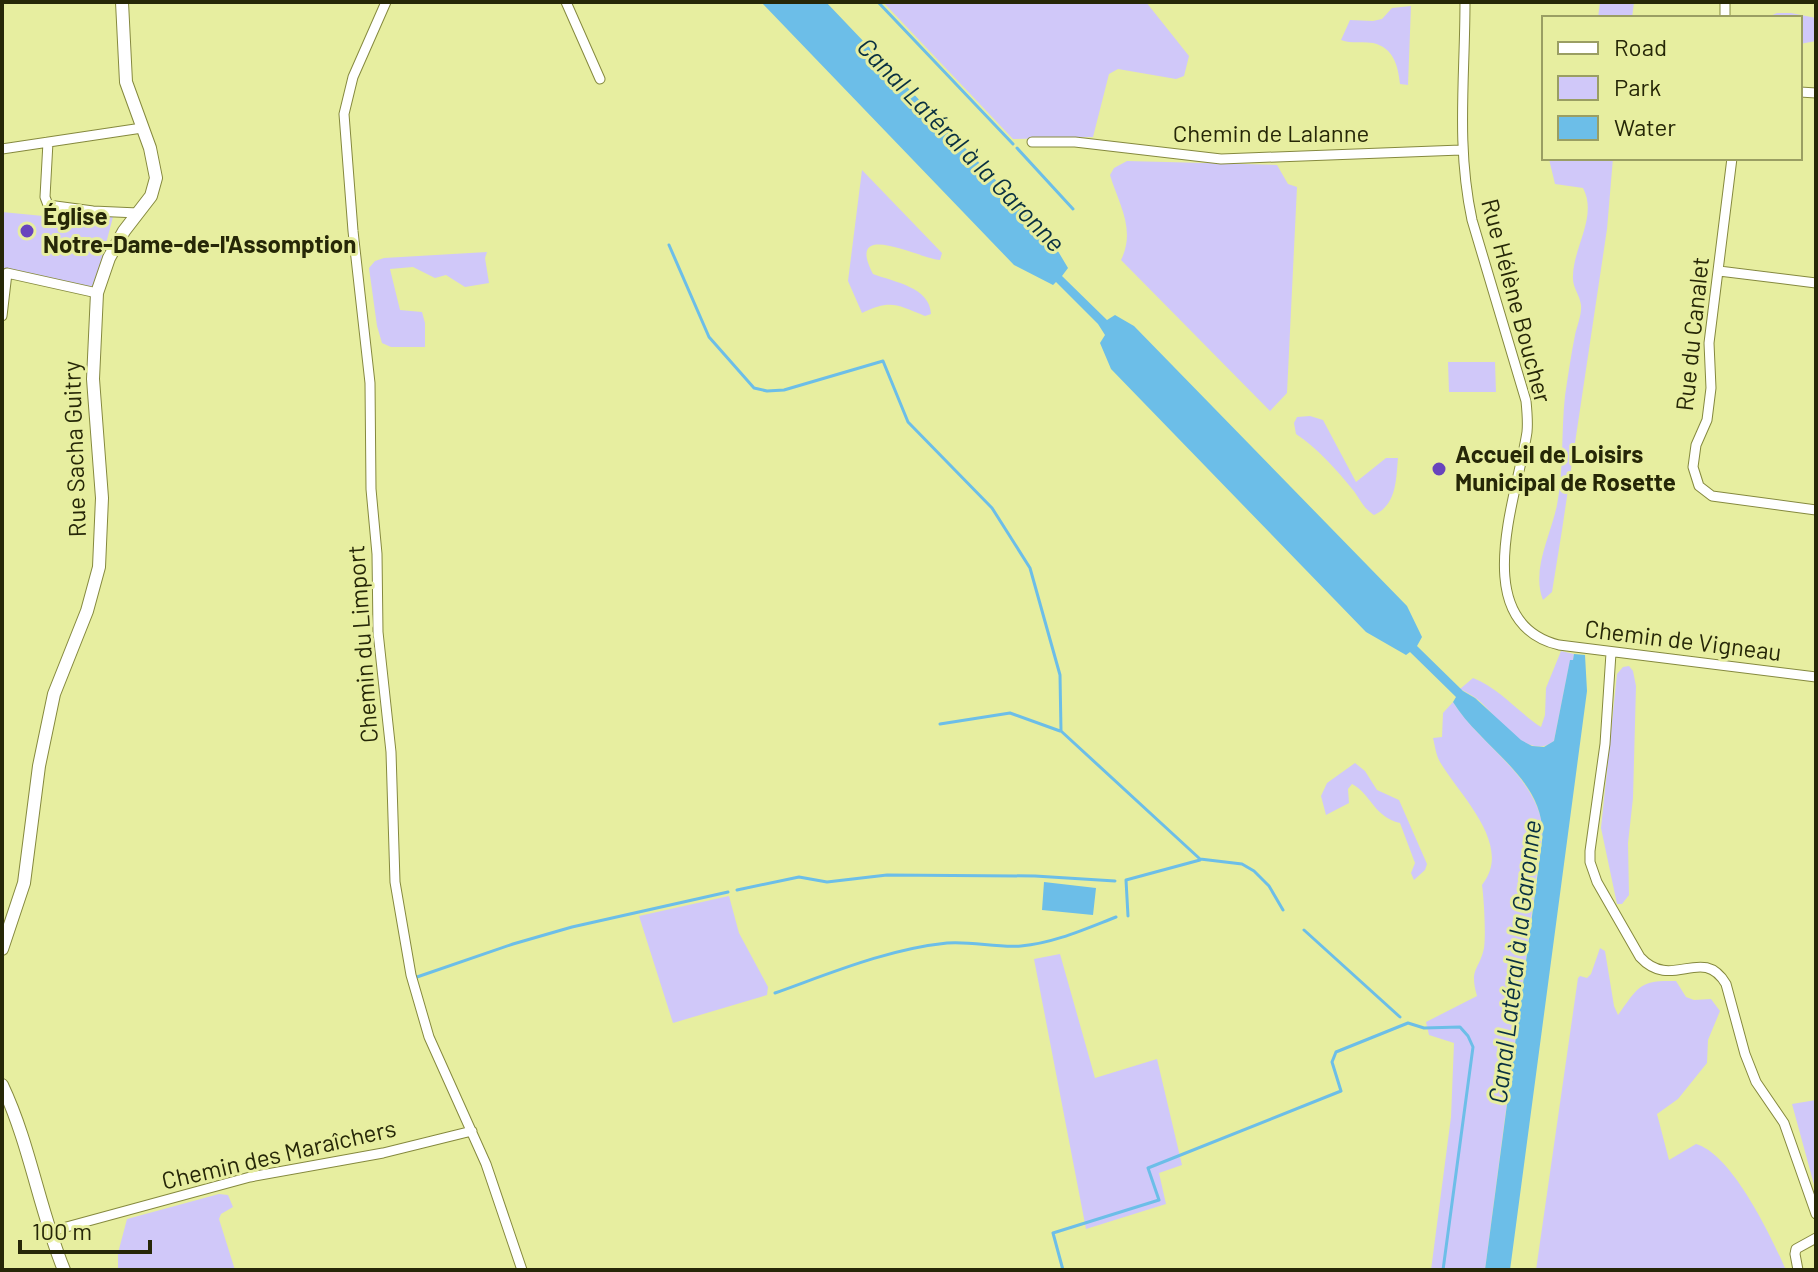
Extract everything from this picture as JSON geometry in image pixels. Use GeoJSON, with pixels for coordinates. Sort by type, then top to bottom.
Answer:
{"type":"FeatureCollection","features":[{"type":"Feature","properties":{"kind":"street","name":"Rue Sacha Guitry"},"geometry":{"type":"LineString","coordinates":[[2,949],[24,883],[38,771],[54,694],[87,611],[99,567],[102,498],[93,379],[97,293],[109,258],[124,231],[151,196],[156,178],[150,148],[123,68],[122,2]]}},
{"type":"Feature","properties":{"kind":"street","name":"Chemin du Limport"},"geometry":{"type":"LineString","coordinates":[[386,2],[353,77],[344,114],[353,231],[368,359],[378,632],[391,752],[395,882],[411,975],[429,1037],[472,1131],[522,1270]]}},
{"type":"Feature","properties":{"kind":"street"},"geometry":{"type":"LineString","coordinates":[[566,2],[600,79]]}},
{"type":"Feature","properties":{"kind":"street","name":"Rue Hélène Boucher"},"geometry":{"type":"LineString","coordinates":[[1465,2],[1461,150],[1472,220],[1526,401],[1528,430],[1504,541],[1507,587],[1517,619],[1545,642]]}},
{"type":"Feature","properties":{"kind":"street"},"geometry":{"type":"LineString","coordinates":[[2,149],[142,128]]}},
{"type":"Feature","properties":{"kind":"street"},"geometry":{"type":"LineString","coordinates":[[48,142],[45,197],[48,205],[138,213]]}},
{"type":"Feature","properties":{"kind":"street","name":"Chemin de Lalanne"},"geometry":{"type":"LineString","coordinates":[[1032,142],[1075,142],[1221,159],[1461,150]]}},
{"type":"Feature","properties":{"kind":"street","name":"Rue du Canalet"},"geometry":{"type":"LineString","coordinates":[[1732,160],[1709,343],[1711,388],[1707,420],[1693,457],[1694,475],[1699,486],[1712,496],[1816,510]]}},
{"type":"Feature","properties":{"kind":"street"},"geometry":{"type":"LineString","coordinates":[[1719,271],[1816,283]]}},
{"type":"Feature","properties":{"kind":"street"},"geometry":{"type":"LineString","coordinates":[[2,316],[4,272],[97,293]]}},
{"type":"Feature","properties":{"kind":"street","name":"Chemin de Vigneau"},"geometry":{"type":"LineString","coordinates":[[1545,642],[1611,653],[1816,677]]}},
{"type":"Feature","properties":{"kind":"street"},"geometry":{"type":"LineString","coordinates":[[1611,653],[1605,744],[1590,851],[1597,882],[1648,966],[1666,972],[1703,966],[1720,975],[1726,984],[1745,1054],[1756,1082],[1784,1123],[1816,1214]]}},
{"type":"Feature","properties":{"kind":"street"},"geometry":{"type":"LineString","coordinates":[[2,1085],[17,1117],[48,1232],[64,1270]]}},
{"type":"Feature","properties":{"kind":"street","name":"Chemin des Maraîchers"},"geometry":{"type":"LineString","coordinates":[[48,1232],[250,1177],[383,1153],[472,1131]]}},
{"type":"Feature","properties":{"kind":"street"},"geometry":{"type":"LineString","coordinates":[[1798,1270],[1796,1249],[1816,1238]]}},
{"type":"Feature","properties":{"kind":"green space"},"geometry":{"type":"Polygon","coordinates":[[[883,2],[1146,2],[1189,56],[1184,76],[1176,79],[1118,69],[1109,74],[1093,137],[1013,139],[883,2]]]}},
{"type":"Feature","properties":{"kind":"green space"},"geometry":{"type":"Polygon","coordinates":[[[1600,2],[1634,2],[1632,16],[1598,16],[1600,2]]]}},
{"type":"Feature","properties":{"kind":"green space"},"geometry":{"type":"Polygon","coordinates":[[[1411,6],[1408,85],[1400,84],[1396,64],[1386,49],[1373,43],[1341,40],[1350,20],[1382,19],[1392,8],[1411,6]]]}},
{"type":"Feature","properties":{"kind":"green space"},"geometry":{"type":"Polygon","coordinates":[[[1791,13],[1816,18],[1816,41],[1802,44],[1802,16],[1770,16],[1791,13]]]}},
{"type":"Feature","properties":{"kind":"green space"},"geometry":{"type":"Polygon","coordinates":[[[1549,160],[1613,160],[1607,229],[1562,530],[1552,592],[1543,600],[1539,577],[1559,491],[1565,396],[1581,309],[1573,280],[1574,265],[1588,210],[1583,188],[1555,184],[1549,160]]]}},
{"type":"Feature","properties":{"kind":"green space"},"geometry":{"type":"Polygon","coordinates":[[[1127,161],[1277,165],[1288,184],[1297,187],[1287,393],[1270,411],[1121,260],[1127,238],[1126,227],[1110,175],[1114,168],[1127,161]]]}},
{"type":"Feature","properties":{"kind":"green space"},"geometry":{"type":"Polygon","coordinates":[[[862,170],[942,253],[940,260],[888,246],[868,248],[867,257],[873,274],[918,292],[929,305],[931,314],[925,316],[887,305],[862,313],[848,281],[862,170]]]}},
{"type":"Feature","properties":{"kind":"green space"},"geometry":{"type":"Polygon","coordinates":[[[2,212],[64,218],[65,212],[113,217],[95,285],[88,288],[2,268],[2,212]]]}},
{"type":"Feature","properties":{"kind":"green space"},"geometry":{"type":"Polygon","coordinates":[[[487,252],[489,283],[465,287],[446,275],[435,278],[413,267],[390,269],[400,310],[422,312],[425,347],[391,347],[382,343],[369,268],[375,261],[487,252]]]}},
{"type":"Feature","properties":{"kind":"green space"},"geometry":{"type":"Polygon","coordinates":[[[1448,362],[1495,362],[1496,392],[1449,392],[1448,362]]]}},
{"type":"Feature","properties":{"kind":"green space"},"geometry":{"type":"Polygon","coordinates":[[[1310,416],[1323,420],[1356,482],[1386,458],[1398,458],[1394,491],[1382,511],[1374,515],[1370,512],[1333,467],[1296,434],[1294,423],[1297,417],[1310,416]]]}},
{"type":"Feature","properties":{"kind":"green space"},"geometry":{"type":"Polygon","coordinates":[[[1561,651],[1574,654],[1573,660],[1570,661],[1554,741],[1544,746],[1533,746],[1512,734],[1477,699],[1460,689],[1473,678],[1482,682],[1541,727],[1545,715],[1546,688],[1561,651]]]}},
{"type":"Feature","properties":{"kind":"green space"},"geometry":{"type":"Polygon","coordinates":[[[1629,666],[1636,686],[1633,798],[1628,843],[1629,895],[1622,904],[1617,904],[1601,828],[1617,674],[1623,667],[1629,666]]]}},
{"type":"Feature","properties":{"kind":"green space"},"geometry":{"type":"Polygon","coordinates":[[[1453,702],[1530,792],[1543,828],[1485,1270],[1431,1270],[1451,1117],[1454,1043],[1429,1035],[1426,1022],[1477,996],[1474,975],[1485,942],[1482,885],[1490,870],[1492,854],[1480,821],[1440,762],[1436,750],[1433,738],[1442,737],[1443,713],[1453,702]]]}},
{"type":"Feature","properties":{"kind":"green space"},"geometry":{"type":"Polygon","coordinates":[[[1355,763],[1365,771],[1377,790],[1399,800],[1427,864],[1414,880],[1411,873],[1415,863],[1400,823],[1378,811],[1358,788],[1352,784],[1348,789],[1349,803],[1326,815],[1321,796],[1327,783],[1355,763]]]}},
{"type":"Feature","properties":{"kind":"green space"},"geometry":{"type":"Polygon","coordinates":[[[729,896],[739,933],[768,987],[767,995],[673,1023],[639,916],[729,896]]]}},
{"type":"Feature","properties":{"kind":"green space"},"geometry":{"type":"Polygon","coordinates":[[[1600,948],[1605,951],[1618,1015],[1641,987],[1664,981],[1676,981],[1686,997],[1711,999],[1720,1011],[1708,1040],[1707,1063],[1678,1099],[1657,1114],[1669,1160],[1696,1144],[1723,1163],[1749,1198],[1786,1270],[1536,1270],[1578,978],[1587,978],[1591,974],[1600,948]]]}},
{"type":"Feature","properties":{"kind":"green space"},"geometry":{"type":"Polygon","coordinates":[[[1060,954],[1095,1078],[1157,1059],[1182,1165],[1159,1173],[1166,1204],[1086,1229],[1034,959],[1060,954]]]}},
{"type":"Feature","properties":{"kind":"green space"},"geometry":{"type":"Polygon","coordinates":[[[1816,1100],[1816,1192],[1792,1104],[1816,1100]]]}},
{"type":"Feature","properties":{"kind":"green space"},"geometry":{"type":"Polygon","coordinates":[[[219,1194],[228,1195],[233,1207],[221,1214],[219,1219],[235,1270],[118,1270],[118,1253],[127,1219],[219,1194]]]}},
{"type":"Feature","properties":{"kind":"water","name":"Canal Latéral à la Garonne"},"geometry":{"type":"Polygon","coordinates":[[[761,2],[826,2],[1049,236],[1068,268],[1062,276],[1107,320],[1115,315],[1134,326],[1407,606],[1422,637],[1417,646],[1463,691],[1521,740],[1532,746],[1544,747],[1554,741],[1570,660],[1573,660],[1574,654],[1585,655],[1587,691],[1510,1270],[1485,1270],[1542,841],[1541,819],[1535,800],[1511,766],[1465,719],[1453,702],[1456,697],[1410,652],[1406,655],[1366,632],[1111,369],[1100,343],[1105,335],[1098,324],[1056,282],[1053,285],[1014,265],[761,2]]]}},
{"type":"Feature","properties":{"kind":"water"},"geometry":{"type":"Polygon","coordinates":[[[1044,882],[1096,888],[1093,915],[1042,910],[1044,882]]]}},
{"type":"Feature","properties":{"kind":"waterway"},"geometry":{"type":"LineString","coordinates":[[878,2],[1013,144]]}},
{"type":"Feature","properties":{"kind":"waterway"},"geometry":{"type":"LineString","coordinates":[[1017,148],[1073,209]]}},
{"type":"Feature","properties":{"kind":"waterway"},"geometry":{"type":"LineString","coordinates":[[669,245],[709,337],[754,388],[784,390],[883,361],[908,422],[992,508],[1030,568],[1060,675],[1061,731],[1200,859],[1242,864],[1254,871],[1269,886],[1283,910]]}},
{"type":"Feature","properties":{"kind":"waterway"},"geometry":{"type":"LineString","coordinates":[[940,724],[1010,713],[1060,731]]}},
{"type":"Feature","properties":{"kind":"waterway"},"geometry":{"type":"LineString","coordinates":[[1128,916],[1126,880],[1200,860]]}},
{"type":"Feature","properties":{"kind":"waterway"},"geometry":{"type":"LineString","coordinates":[[737,890],[799,877],[827,882],[887,875],[1035,876],[1115,881]]}},
{"type":"Feature","properties":{"kind":"waterway"},"geometry":{"type":"LineString","coordinates":[[417,977],[572,927],[728,892]]}},
{"type":"Feature","properties":{"kind":"waterway"},"geometry":{"type":"LineString","coordinates":[[775,993],[860,963],[925,946],[947,943],[1033,944],[1069,935],[1116,917]]}},
{"type":"Feature","properties":{"kind":"waterway"},"geometry":{"type":"LineString","coordinates":[[1304,930],[1400,1017]]}},
{"type":"Feature","properties":{"kind":"waterway"},"geometry":{"type":"LineString","coordinates":[[1063,1270],[1053,1233],[1159,1200],[1148,1168],[1341,1091],[1332,1062],[1336,1052],[1408,1023],[1424,1028],[1460,1027],[1473,1047],[1443,1270]]}},
{"type":"Feature","properties":{"kind":"place","name":"Église Notre-Dame-de-l'Assomption"},"geometry":{"type":"Point","coordinates":[27,231]}},
{"type":"Feature","properties":{"kind":"place","name":"Accueil de Loisirs Municipal de Rosette"},"geometry":{"type":"Point","coordinates":[1439,469]}}]}
